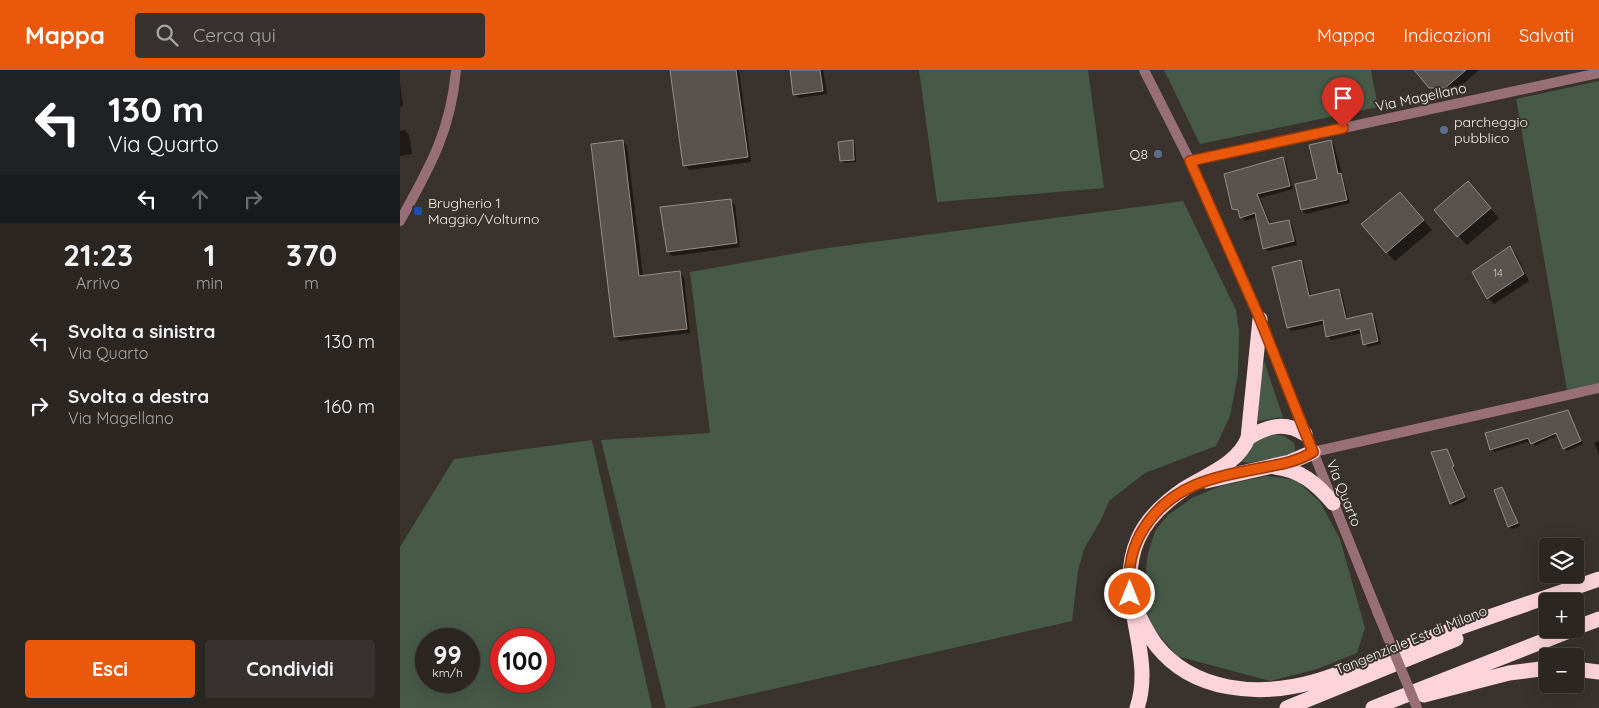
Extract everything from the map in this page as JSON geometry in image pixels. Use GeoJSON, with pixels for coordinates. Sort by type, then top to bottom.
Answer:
{"type":"FeatureCollection","features":[{"type":"Feature","properties":{"kind":"highway"},"geometry":{"type":"LineString","coordinates":[[1137,708],[1140,696],[1141,673],[1130,594],[1131,562],[1142,532],[1164,505],[1236,457],[1248,438],[1260,319]]}},
{"type":"Feature","properties":{"kind":"highway"},"geometry":{"type":"LineString","coordinates":[[1248,438],[1266,428],[1280,425],[1294,427],[1305,434]]}},
{"type":"Feature","properties":{"kind":"highway"},"geometry":{"type":"LineString","coordinates":[[1193,484],[1296,460],[1313,452]]}},
{"type":"Feature","properties":{"kind":"highway"},"geometry":{"type":"LineString","coordinates":[[1269,466],[1288,469],[1310,479],[1333,503]]}},
{"type":"Feature","properties":{"kind":"highway"},"geometry":{"type":"LineString","coordinates":[[1130,594],[1153,640],[1182,670],[1197,678],[1215,684],[1272,689],[1305,684],[1327,677],[1450,631],[1599,580]]}},
{"type":"Feature","properties":{"kind":"highway","name":"Tangenziale Est di Milano"},"geometry":{"type":"LineString","coordinates":[[1569,593],[1599,580]]}},
{"type":"Feature","properties":{"kind":"highway","name":"Tangenziale Est di Milano"},"geometry":{"type":"LineString","coordinates":[[1287,708],[1539,606]]}},
{"type":"Feature","properties":{"kind":"highway"},"geometry":{"type":"LineString","coordinates":[[1584,624],[1599,619]]}},
{"type":"Feature","properties":{"kind":"highway"},"geometry":{"type":"LineString","coordinates":[[1379,705],[1549,638]]}},
{"type":"Feature","properties":{"kind":"highway"},"geometry":{"type":"LineString","coordinates":[[1379,705],[1465,686],[1508,673],[1539,669]]}},
{"type":"Feature","properties":{"kind":"highway"},"geometry":{"type":"LineString","coordinates":[[1584,670],[1599,672]]}},
{"type":"Feature","properties":{"kind":"street"},"geometry":{"type":"LineString","coordinates":[[400,221],[442,142],[454,93],[456,70]]}},
{"type":"Feature","properties":{"kind":"street","name":"Via Quarto"},"geometry":{"type":"LineString","coordinates":[[1144,70],[1190,161],[1260,319],[1417,708]]}},
{"type":"Feature","properties":{"kind":"street","name":"Via Magellano"},"geometry":{"type":"LineString","coordinates":[[1190,161],[1599,73]]}},
{"type":"Feature","properties":{"kind":"street"},"geometry":{"type":"LineString","coordinates":[[1313,452],[1599,388]]}},
{"type":"Feature","properties":{"kind":"green space"},"geometry":{"type":"Polygon","coordinates":[[[919,70],[1088,70],[1104,188],[937,202],[919,70]]]}},
{"type":"Feature","properties":{"kind":"green space"},"geometry":{"type":"Polygon","coordinates":[[[1164,70],[1371,70],[1378,107],[1200,144],[1164,70]]]}},
{"type":"Feature","properties":{"kind":"green space"},"geometry":{"type":"Polygon","coordinates":[[[1599,81],[1599,383],[1567,390],[1516,99],[1599,81]]]}},
{"type":"Feature","properties":{"kind":"green space"},"geometry":{"type":"Polygon","coordinates":[[[1183,201],[1236,310],[1239,330],[1238,374],[1230,416],[1216,446],[1145,473],[1109,501],[1101,520],[1084,549],[1078,571],[1072,621],[689,708],[666,708],[601,440],[710,433],[690,272],[820,249],[1183,201]]]}},
{"type":"Feature","properties":{"kind":"green space"},"geometry":{"type":"Polygon","coordinates":[[[1264,361],[1283,417],[1258,421],[1260,377],[1264,361]]]}},
{"type":"Feature","properties":{"kind":"green space"},"geometry":{"type":"Polygon","coordinates":[[[1274,434],[1284,436],[1294,443],[1293,455],[1248,463],[1237,461],[1255,440],[1274,434]]]}},
{"type":"Feature","properties":{"kind":"green space"},"geometry":{"type":"Polygon","coordinates":[[[592,440],[652,708],[400,708],[400,547],[454,459],[592,440]]]}},
{"type":"Feature","properties":{"kind":"green space"},"geometry":{"type":"Polygon","coordinates":[[[1266,476],[1296,480],[1320,502],[1340,539],[1365,628],[1357,653],[1317,669],[1270,681],[1177,656],[1153,628],[1142,600],[1148,553],[1155,531],[1168,515],[1192,498],[1221,486],[1266,476]]]}},
{"type":"Feature","properties":{"kind":"building"},"geometry":{"type":"Polygon","coordinates":[[[670,70],[736,70],[748,157],[683,166],[670,70]]]}},
{"type":"Feature","properties":{"kind":"building"},"geometry":{"type":"Polygon","coordinates":[[[790,70],[820,70],[823,91],[793,95],[790,70]]]}},
{"type":"Feature","properties":{"kind":"building"},"geometry":{"type":"Polygon","coordinates":[[[1414,70],[1466,70],[1445,88],[1429,88],[1414,70]]]}},
{"type":"Feature","properties":{"kind":"building"},"geometry":{"type":"Polygon","coordinates":[[[623,140],[639,276],[680,271],[687,329],[614,337],[591,144],[623,140]]]}},
{"type":"Feature","properties":{"kind":"building"},"geometry":{"type":"Polygon","coordinates":[[[853,140],[854,160],[840,161],[838,142],[853,140]]]}},
{"type":"Feature","properties":{"kind":"building"},"geometry":{"type":"Polygon","coordinates":[[[1331,140],[1338,174],[1341,173],[1347,200],[1301,210],[1295,184],[1317,179],[1309,145],[1331,140]]]}},
{"type":"Feature","properties":{"kind":"building"},"geometry":{"type":"Polygon","coordinates":[[[1283,157],[1290,186],[1257,194],[1269,224],[1289,220],[1294,241],[1263,249],[1255,213],[1240,218],[1238,210],[1232,209],[1224,174],[1283,157]]]}},
{"type":"Feature","properties":{"kind":"building"},"geometry":{"type":"Polygon","coordinates":[[[1468,181],[1491,208],[1457,237],[1434,210],[1468,181]]]}},
{"type":"Feature","properties":{"kind":"building"},"geometry":{"type":"Polygon","coordinates":[[[1400,192],[1424,220],[1386,253],[1361,224],[1400,192]]]}},
{"type":"Feature","properties":{"kind":"building"},"geometry":{"type":"Polygon","coordinates":[[[731,199],[737,243],[667,252],[660,207],[731,199]]]}},
{"type":"Feature","properties":{"kind":"building"},"geometry":{"type":"Polygon","coordinates":[[[1510,246],[1524,274],[1487,299],[1472,272],[1510,246]]]}},
{"type":"Feature","properties":{"kind":"building"},"geometry":{"type":"Polygon","coordinates":[[[1301,260],[1309,296],[1339,289],[1346,319],[1372,313],[1378,341],[1363,345],[1360,329],[1326,337],[1323,320],[1287,328],[1272,267],[1301,260]]]}},
{"type":"Feature","properties":{"kind":"building"},"geometry":{"type":"Polygon","coordinates":[[[1568,410],[1581,441],[1563,449],[1556,433],[1531,444],[1528,438],[1490,450],[1485,433],[1568,410]]]}},
{"type":"Feature","properties":{"kind":"building"},"geometry":{"type":"Polygon","coordinates":[[[1447,449],[1454,466],[1452,467],[1465,497],[1450,504],[1431,452],[1447,449]]]}},
{"type":"Feature","properties":{"kind":"building"},"geometry":{"type":"Polygon","coordinates":[[[1502,487],[1518,523],[1508,527],[1494,490],[1502,487]]]}},
{"type":"Feature","properties":{"kind":"place","name":"parcheggio pubblico"},"geometry":{"type":"Point","coordinates":[1444,130]}},
{"type":"Feature","properties":{"kind":"place","name":"Q8"},"geometry":{"type":"Point","coordinates":[1158,154]}},
{"type":"Feature","properties":{"kind":"place","name":"Brugherio 1 Maggio/Volturno"},"geometry":{"type":"Point","coordinates":[418,211]}},
{"type":"Feature","properties":{"kind":"route"},"geometry":{"type":"LineString","coordinates":[[1130,594],[1131,562],[1139,537],[1151,518],[1173,497],[1193,484],[1290,462],[1313,452],[1260,319],[1190,161],[1343,128]]}}]}
